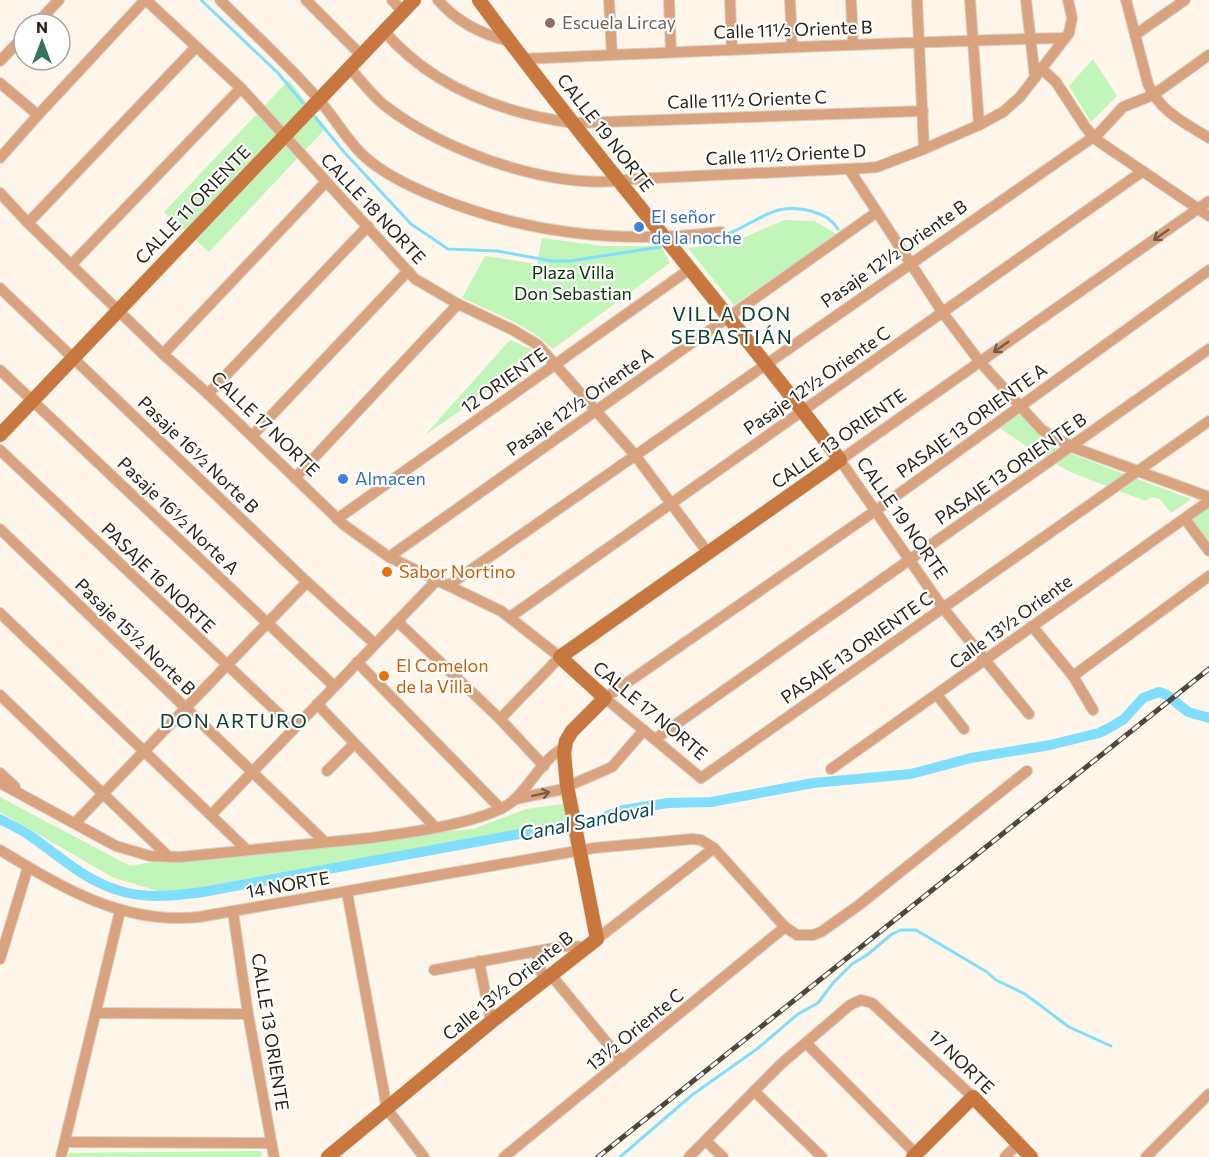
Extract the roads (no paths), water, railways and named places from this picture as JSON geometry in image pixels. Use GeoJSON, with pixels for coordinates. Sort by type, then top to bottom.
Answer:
{"type":"FeatureCollection","features":[{"type":"Feature","properties":{"kind":"street"},"geometry":{"type":"LineString","coordinates":[[48,12],[59,0]]}},
{"type":"Feature","properties":{"kind":"street"},"geometry":{"type":"LineString","coordinates":[[0,158],[146,0]]}},
{"type":"Feature","properties":{"kind":"street","name":"CALLE 18 NORTE"},"geometry":{"type":"LineString","coordinates":[[146,0],[241,88],[325,183],[368,226],[399,264],[415,279],[538,345],[635,455],[708,553]]}},
{"type":"Feature","properties":{"kind":"street"},"geometry":{"type":"LineString","coordinates":[[220,0],[319,100],[355,146],[374,164],[396,178],[450,203],[495,218],[550,230],[595,236],[665,237],[721,232]]}},
{"type":"Feature","properties":{"kind":"street"},"geometry":{"type":"LineString","coordinates":[[306,0],[362,55]]}},
{"type":"Feature","properties":{"kind":"street"},"geometry":{"type":"LineString","coordinates":[[392,0],[403,12]]}},
{"type":"Feature","properties":{"kind":"street","name":"CALLE 11 ORIENTE"},"geometry":{"type":"LineString","coordinates":[[0,435],[414,0]]}},
{"type":"Feature","properties":{"kind":"street"},"geometry":{"type":"LineString","coordinates":[[438,0],[464,23],[486,34],[508,41]]}},
{"type":"Feature","properties":{"kind":"street","name":"CALLE 19 NORTE"},"geometry":{"type":"LineString","coordinates":[[479,0],[508,41],[803,411],[943,608],[1029,714]]}},
{"type":"Feature","properties":{"kind":"street"},"geometry":{"type":"LineString","coordinates":[[609,0],[612,55]]}},
{"type":"Feature","properties":{"kind":"street"},"geometry":{"type":"LineString","coordinates":[[669,0],[671,52]]}},
{"type":"Feature","properties":{"kind":"street"},"geometry":{"type":"LineString","coordinates":[[730,0],[732,49]]}},
{"type":"Feature","properties":{"kind":"street"},"geometry":{"type":"LineString","coordinates":[[790,0],[792,46]]}},
{"type":"Feature","properties":{"kind":"street"},"geometry":{"type":"LineString","coordinates":[[851,0],[853,43]]}},
{"type":"Feature","properties":{"kind":"street"},"geometry":{"type":"LineString","coordinates":[[916,0],[924,149]]}},
{"type":"Feature","properties":{"kind":"street"},"geometry":{"type":"LineString","coordinates":[[970,0],[979,125]]}},
{"type":"Feature","properties":{"kind":"street"},"geometry":{"type":"LineString","coordinates":[[1026,0],[1029,38],[1038,73],[1056,82],[1093,137],[1209,216]]}},
{"type":"Feature","properties":{"kind":"street"},"geometry":{"type":"LineString","coordinates":[[1065,38],[1072,22],[1068,0]]}},
{"type":"Feature","properties":{"kind":"street"},"geometry":{"type":"LineString","coordinates":[[1126,0],[1148,84],[1153,95],[1167,111],[1206,133]]}},
{"type":"Feature","properties":{"kind":"street"},"geometry":{"type":"LineString","coordinates":[[1135,35],[1185,0]]}},
{"type":"Feature","properties":{"kind":"street","name":"Calle 11½ Oriente C"},"geometry":{"type":"LineString","coordinates":[[384,31],[418,64],[459,89],[520,113],[573,123],[922,111]]}},
{"type":"Feature","properties":{"kind":"street","name":"Calle 11½ Oriente B"},"geometry":{"type":"LineString","coordinates":[[523,59],[853,43],[1065,38]]}},
{"type":"Feature","properties":{"kind":"street","name":"Calle 11½ Oriente D"},"geometry":{"type":"LineString","coordinates":[[350,68],[382,104],[431,135],[463,150],[495,162],[558,178],[596,182],[620,181],[877,167],[979,125],[1003,112],[1020,97],[1065,38]]}},
{"type":"Feature","properties":{"kind":"street"},"geometry":{"type":"LineString","coordinates":[[28,223],[196,47]]}},
{"type":"Feature","properties":{"kind":"street"},"geometry":{"type":"LineString","coordinates":[[0,62],[12,49]]}},
{"type":"Feature","properties":{"kind":"street","name":"Pasaje 12½ Oriente B"},"geometry":{"type":"LineString","coordinates":[[449,585],[1093,137],[1123,106],[1153,95],[1209,55]]}},
{"type":"Feature","properties":{"kind":"street"},"geometry":{"type":"LineString","coordinates":[[0,83],[38,115]]}},
{"type":"Feature","properties":{"kind":"street"},"geometry":{"type":"LineString","coordinates":[[71,265],[241,88]]}},
{"type":"Feature","properties":{"kind":"street"},"geometry":{"type":"LineString","coordinates":[[849,169],[943,313],[980,362],[1042,430],[1072,447],[1209,499]]}},
{"type":"Feature","properties":{"kind":"street","name":"Pasaje 12½ Oriente C"},"geometry":{"type":"LineString","coordinates":[[510,617],[1143,171]]}},
{"type":"Feature","properties":{"kind":"street"},"geometry":{"type":"LineString","coordinates":[[163,354],[325,183]]}},
{"type":"Feature","properties":{"kind":"street","name":"CALLE 17 NORTE"},"geometry":{"type":"LineString","coordinates":[[0,193],[163,354],[208,394],[337,519],[389,557],[489,603],[510,617],[701,778]]}},
{"type":"Feature","properties":{"kind":"street","name":"CALLE 13 ORIENTE"},"geometry":{"type":"LineString","coordinates":[[500,719],[560,657],[1209,201]]}},
{"type":"Feature","properties":{"kind":"street","name":"Pasaje 12½ Oriente A"},"geometry":{"type":"LineString","coordinates":[[389,557],[877,212]]}},
{"type":"Feature","properties":{"kind":"street"},"geometry":{"type":"LineString","coordinates":[[208,394],[368,226]]}},
{"type":"Feature","properties":{"kind":"street","name":"12 ORIENTE"},"geometry":{"type":"LineString","coordinates":[[337,519],[690,269]]}},
{"type":"Feature","properties":{"kind":"street","name":"PASAJE 13 ORIENTE A"},"geometry":{"type":"LineString","coordinates":[[605,698],[875,511],[1209,270]]}},
{"type":"Feature","properties":{"kind":"street"},"geometry":{"type":"LineString","coordinates":[[252,436],[408,271]]}},
{"type":"Feature","properties":{"kind":"street","name":"Pasaje 16½ Norte B"},"geometry":{"type":"LineString","coordinates":[[0,288],[307,582],[375,644]]}},
{"type":"Feature","properties":{"kind":"street"},"geometry":{"type":"LineString","coordinates":[[295,478],[458,304]]}},
{"type":"Feature","properties":{"kind":"street","name":"PASAJE 13 ORIENTE B"},"geometry":{"type":"LineString","coordinates":[[655,739],[1209,349]]}},
{"type":"Feature","properties":{"kind":"street","name":"Pasaje 16½ Norte A"},"geometry":{"type":"LineString","coordinates":[[0,370],[334,686]]}},
{"type":"Feature","properties":{"kind":"street","name":"PASAJE 13 ORIENTE C"},"geometry":{"type":"LineString","coordinates":[[701,778],[1209,421]]}},
{"type":"Feature","properties":{"kind":"street","name":"PASAJE 16 NORTE"},"geometry":{"type":"LineString","coordinates":[[0,450],[294,728]]}},
{"type":"Feature","properties":{"kind":"street","name":"Calle 13½ Oriente"},"geometry":{"type":"LineString","coordinates":[[831,769],[1185,519],[1209,499]]}},
{"type":"Feature","properties":{"kind":"street"},"geometry":{"type":"LineString","coordinates":[[1185,519],[1209,550]]}},
{"type":"Feature","properties":{"kind":"street","name":"Pasaje 15½ Norte B"},"geometry":{"type":"LineString","coordinates":[[0,529],[325,842]]}},
{"type":"Feature","properties":{"kind":"street"},"geometry":{"type":"LineString","coordinates":[[1073,676],[1209,576]]}},
{"type":"Feature","properties":{"kind":"street"},"geometry":{"type":"LineString","coordinates":[[211,815],[437,580]]}},
{"type":"Feature","properties":{"kind":"street"},"geometry":{"type":"LineString","coordinates":[[75,823],[307,582]]}},
{"type":"Feature","properties":{"kind":"street"},"geometry":{"type":"LineString","coordinates":[[0,613],[247,850]]}},
{"type":"Feature","properties":{"kind":"street"},"geometry":{"type":"LineString","coordinates":[[397,621],[500,719],[544,766]]}},
{"type":"Feature","properties":{"kind":"street"},"geometry":{"type":"LineString","coordinates":[[1032,626],[1073,676],[1093,710]]}},
{"type":"Feature","properties":{"kind":"street"},"geometry":{"type":"LineString","coordinates":[[357,662],[501,809]]}},
{"type":"Feature","properties":{"kind":"street"},"geometry":{"type":"LineString","coordinates":[[0,695],[169,857]]}},
{"type":"Feature","properties":{"kind":"street"},"geometry":{"type":"LineString","coordinates":[[937,695],[964,729]]}},
{"type":"Feature","properties":{"kind":"street"},"geometry":{"type":"LineString","coordinates":[[434,970],[591,943],[587,849],[576,834],[564,760],[569,736],[605,698]]}},
{"type":"Feature","properties":{"kind":"street"},"geometry":{"type":"LineString","coordinates":[[317,704],[435,826]]}},
{"type":"Feature","properties":{"kind":"street"},"geometry":{"type":"LineString","coordinates":[[515,800],[567,786],[609,769],[644,730]]}},
{"type":"Feature","properties":{"kind":"street"},"geometry":{"type":"LineString","coordinates":[[327,771],[354,744]]}},
{"type":"Feature","properties":{"kind":"street"},"geometry":{"type":"LineString","coordinates":[[0,783],[128,850],[150,856],[169,857],[391,835],[485,816],[515,800],[557,752],[565,747]]}},
{"type":"Feature","properties":{"kind":"street"},"geometry":{"type":"LineString","coordinates":[[714,848],[785,927],[797,935],[813,935],[845,916],[1027,771]]}},
{"type":"Feature","properties":{"kind":"street"},"geometry":{"type":"LineString","coordinates":[[0,773],[26,797]]}},
{"type":"Feature","properties":{"kind":"street","name":"14 NORTE"},"geometry":{"type":"LineString","coordinates":[[0,850],[80,894],[120,911],[150,918],[176,919],[233,912],[587,849],[692,839],[701,840],[714,848]]}},
{"type":"Feature","properties":{"kind":"street","name":"Calle 13½ Oriente B"},"geometry":{"type":"LineString","coordinates":[[328,1157],[491,1022],[714,848]]}},
{"type":"Feature","properties":{"kind":"street"},"geometry":{"type":"LineString","coordinates":[[0,959],[28,867]]}},
{"type":"Feature","properties":{"kind":"street"},"geometry":{"type":"LineString","coordinates":[[347,892],[387,1110],[424,1157]]}},
{"type":"Feature","properties":{"kind":"street"},"geometry":{"type":"LineString","coordinates":[[61,1157],[120,911]]}},
{"type":"Feature","properties":{"kind":"street","name":"CALLE 13 ORIENTE"},"geometry":{"type":"LineString","coordinates":[[233,912],[248,1014],[274,1157]]}},
{"type":"Feature","properties":{"kind":"street","name":"13½ Oriente C"},"geometry":{"type":"LineString","coordinates":[[504,1157],[785,927]]}},
{"type":"Feature","properties":{"kind":"street"},"geometry":{"type":"LineString","coordinates":[[536,952],[548,979],[622,1061]]}},
{"type":"Feature","properties":{"kind":"street"},"geometry":{"type":"LineString","coordinates":[[479,961],[491,1022]]}},
{"type":"Feature","properties":{"kind":"street","name":"17 NORTE"},"geometry":{"type":"LineString","coordinates":[[806,1043],[850,1005],[861,1000],[872,1003],[973,1097],[1031,1157]]}},
{"type":"Feature","properties":{"kind":"street"},"geometry":{"type":"LineString","coordinates":[[96,1013],[248,1014]]}},
{"type":"Feature","properties":{"kind":"street"},"geometry":{"type":"LineString","coordinates":[[689,1157],[754,1091],[806,1043],[914,1155],[973,1097]]}},
{"type":"Feature","properties":{"kind":"street"},"geometry":{"type":"LineString","coordinates":[[754,1091],[822,1157]]}},
{"type":"Feature","properties":{"kind":"street"},"geometry":{"type":"LineString","coordinates":[[1146,1157],[1209,1094]]}},
{"type":"Feature","properties":{"kind":"street"},"geometry":{"type":"LineString","coordinates":[[706,1141],[723,1157]]}},
{"type":"Feature","properties":{"kind":"street"},"geometry":{"type":"LineString","coordinates":[[65,1142],[271,1143]]}},
{"type":"Feature","properties":{"kind":"street"},"geometry":{"type":"LineString","coordinates":[[1005,1157],[1018,1144]]}},
{"type":"Feature","properties":{"kind":"waterway"},"geometry":{"type":"LineString","coordinates":[[201,0],[278,73],[303,103]]}},
{"type":"Feature","properties":{"kind":"waterway"},"geometry":{"type":"LineString","coordinates":[[315,117],[411,224],[448,249],[497,251],[552,261],[570,261],[660,247]]}},
{"type":"Feature","properties":{"kind":"waterway"},"geometry":{"type":"LineString","coordinates":[[723,235],[772,212],[787,209],[820,214],[838,229]]}},
{"type":"Feature","properties":{"kind":"waterway"},"geometry":{"type":"LineString","coordinates":[[681,244],[711,238]]}},
{"type":"Feature","properties":{"kind":"waterway","name":"Canal Sandoval"},"geometry":{"type":"LineString","coordinates":[[0,819],[29,835],[85,875],[110,888],[143,895],[174,895],[203,892],[596,820],[623,810],[668,803],[711,802],[813,783],[911,774],[971,758],[1050,745],[1099,733],[1124,719],[1143,698],[1159,692],[1167,695],[1188,712],[1209,718]]}},
{"type":"Feature","properties":{"kind":"waterway"},"geometry":{"type":"LineString","coordinates":[[620,1157],[692,1095],[757,1049],[798,1014],[818,1003],[833,983],[852,964],[892,934],[901,930],[916,930],[987,972],[996,980],[1025,994],[1069,1027],[1111,1046]]}},
{"type":"Feature","properties":{"kind":"railway"},"geometry":{"type":"LineString","coordinates":[[598,1157],[1209,669]]}},
{"type":"Feature","properties":{"kind":"place","name":"Escuela Lircay"},"geometry":{"type":"Point","coordinates":[550,23]}},
{"type":"Feature","properties":{"kind":"place","name":"El señor de la noche"},"geometry":{"type":"Point","coordinates":[639,227]}},
{"type":"Feature","properties":{"kind":"place","name":"Almacen"},"geometry":{"type":"Point","coordinates":[343,479]}},
{"type":"Feature","properties":{"kind":"place","name":"Sabor Nortino"},"geometry":{"type":"Point","coordinates":[387,572]}},
{"type":"Feature","properties":{"kind":"place","name":"El Comelon de la Villa"},"geometry":{"type":"Point","coordinates":[384,676]}},
{"type":"Feature","properties":{"kind":"district","name":"VILLA DON SEBASTIÁN"},"geometry":{"type":"Point","coordinates":[732,326]}},
{"type":"Feature","properties":{"kind":"district","name":"DON ARTURO"},"geometry":{"type":"Point","coordinates":[234,721]}},
{"type":"Feature","properties":{"kind":"park label","name":"Plaza Villa Don Sebastian"},"geometry":{"type":"Point","coordinates":[573,283]}}]}
